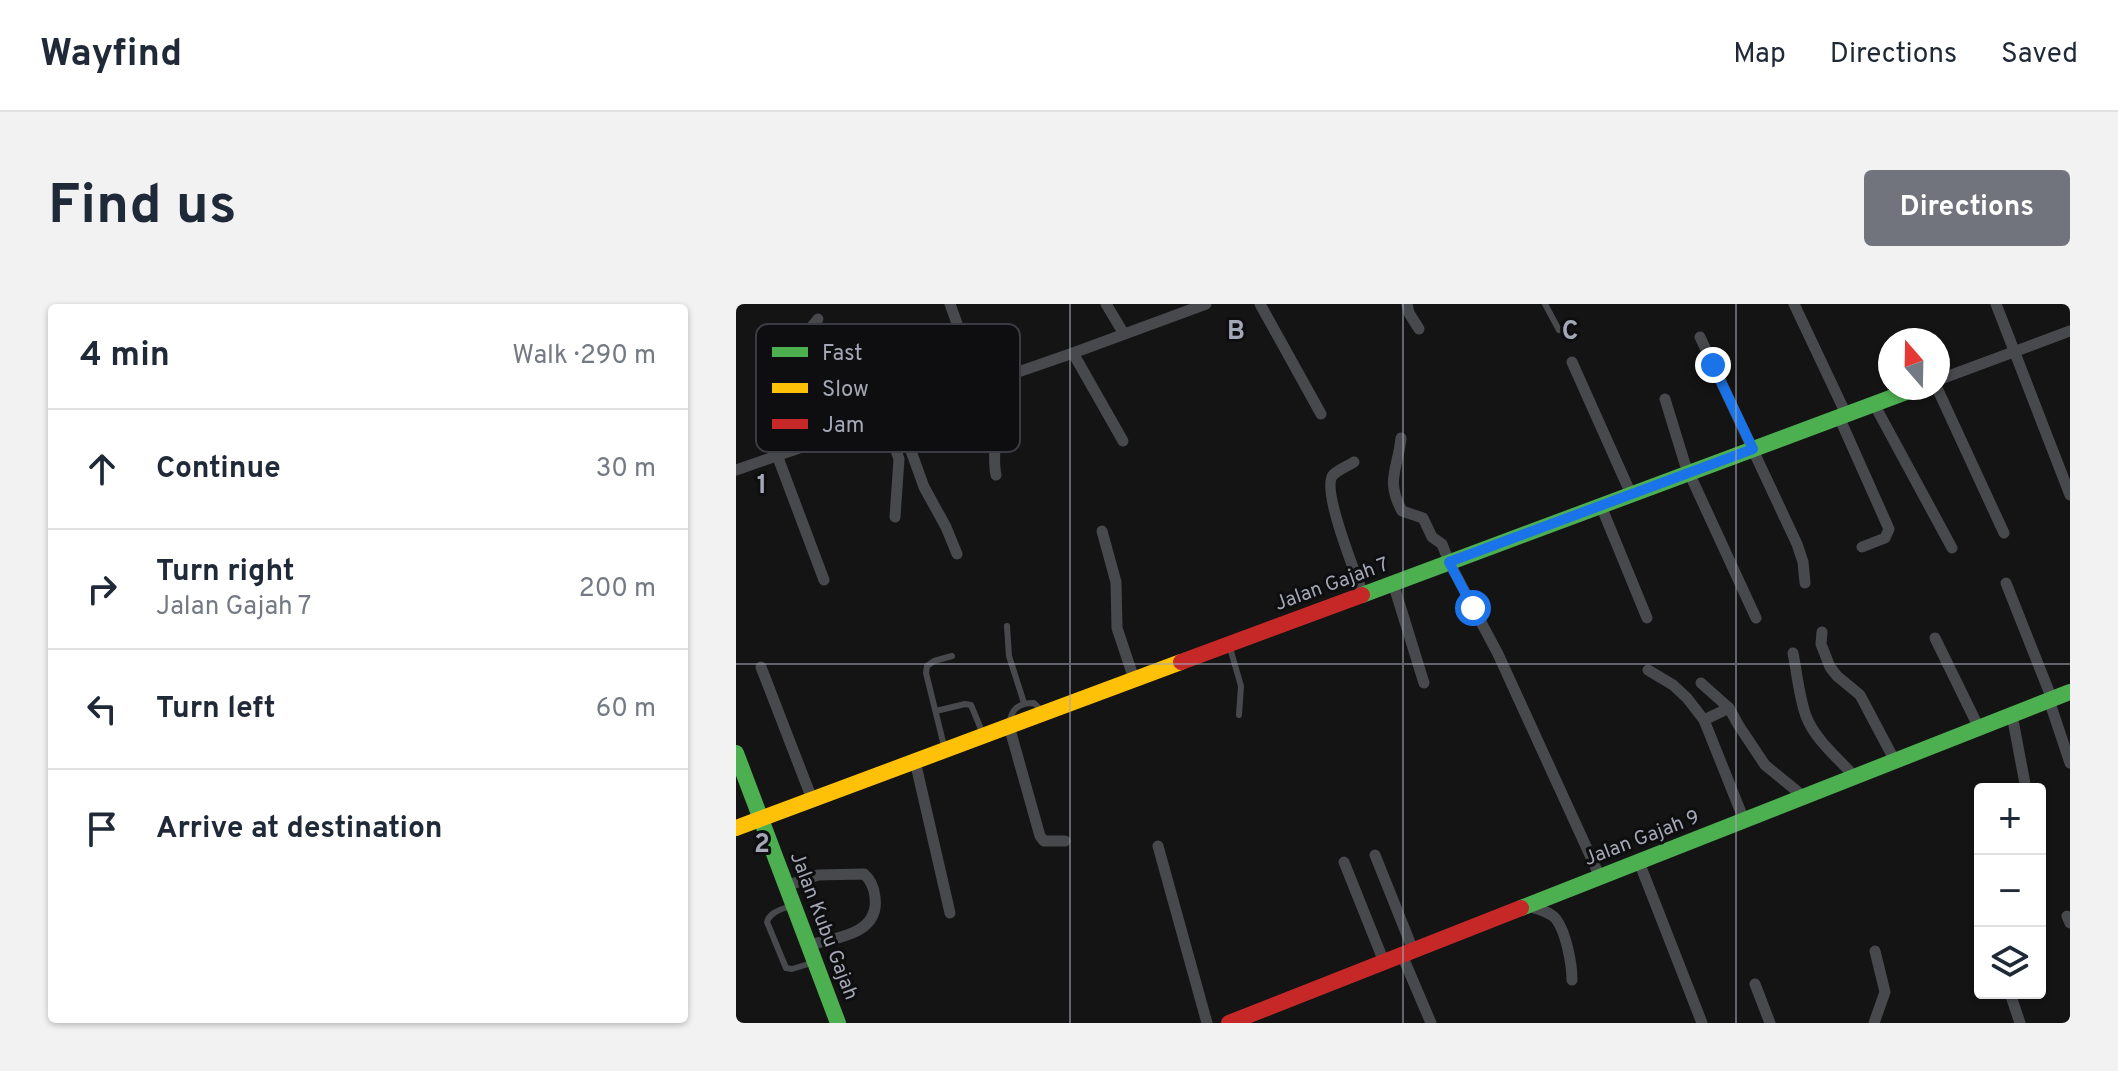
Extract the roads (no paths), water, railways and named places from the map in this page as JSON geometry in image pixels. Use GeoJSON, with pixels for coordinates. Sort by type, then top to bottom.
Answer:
{"type":"FeatureCollection","features":[{"type":"Feature","properties":{"kind":"street"},"geometry":{"type":"LineString","coordinates":[[950,304],[957,324]]}},
{"type":"Feature","properties":{"kind":"street"},"geometry":{"type":"LineString","coordinates":[[1106,304],[1124,334]]}},
{"type":"Feature","properties":{"kind":"street"},"geometry":{"type":"LineString","coordinates":[[1020,371],[1124,334],[1177,309],[1206,304]]}},
{"type":"Feature","properties":{"kind":"street"},"geometry":{"type":"LineString","coordinates":[[1260,304],[1321,414]]}},
{"type":"Feature","properties":{"kind":"street"},"geometry":{"type":"LineString","coordinates":[[1407,304],[1419,329]]}},
{"type":"Feature","properties":{"kind":"street"},"geometry":{"type":"LineString","coordinates":[[1794,304],[1889,529],[1885,538],[1862,547]]}},
{"type":"Feature","properties":{"kind":"street"},"geometry":{"type":"LineString","coordinates":[[1996,304],[2070,495]]}},
{"type":"Feature","properties":{"kind":"street"},"geometry":{"type":"LineString","coordinates":[[814,324],[818,319]]}},
{"type":"Feature","properties":{"kind":"street"},"geometry":{"type":"LineString","coordinates":[[1950,376],[2070,331]]}},
{"type":"Feature","properties":{"kind":"street"},"geometry":{"type":"LineString","coordinates":[[1700,337],[1797,544],[1805,583]]}},
{"type":"Feature","properties":{"kind":"street"},"geometry":{"type":"LineString","coordinates":[[1073,353],[1123,441]]}},
{"type":"Feature","properties":{"kind":"street"},"geometry":{"type":"LineString","coordinates":[[1572,362],[1631,494]]}},
{"type":"Feature","properties":{"kind":"street"},"geometry":{"type":"LineString","coordinates":[[1665,399],[1685,464],[1756,618]]}},
{"type":"Feature","properties":{"kind":"street","name":"Jalan Gajah 7"},"geometry":{"type":"LineString","coordinates":[[736,828],[1885,400]]}},
{"type":"Feature","properties":{"kind":"street"},"geometry":{"type":"LineString","coordinates":[[1943,400],[2004,533]]}},
{"type":"Feature","properties":{"kind":"street"},"geometry":{"type":"LineString","coordinates":[[1874,404],[1952,548]]}},
{"type":"Feature","properties":{"kind":"street"},"geometry":{"type":"LineString","coordinates":[[1401,438],[1393,472],[1397,502],[1402,511],[1423,518],[1431,536],[1443,546],[1498,654],[1600,877]]}},
{"type":"Feature","properties":{"kind":"street"},"geometry":{"type":"LineString","coordinates":[[736,470],[786,452]]}},
{"type":"Feature","properties":{"kind":"street"},"geometry":{"type":"LineString","coordinates":[[895,517],[899,474],[897,452]]}},
{"type":"Feature","properties":{"kind":"street"},"geometry":{"type":"LineString","coordinates":[[911,452],[924,487],[957,554]]}},
{"type":"Feature","properties":{"kind":"street"},"geometry":{"type":"LineString","coordinates":[[995,452],[996,475]]}},
{"type":"Feature","properties":{"kind":"street"},"geometry":{"type":"LineString","coordinates":[[777,455],[824,580]]}},
{"type":"Feature","properties":{"kind":"street"},"geometry":{"type":"LineString","coordinates":[[1354,462],[1330,480],[1331,499],[1363,594]]}},
{"type":"Feature","properties":{"kind":"street"},"geometry":{"type":"LineString","coordinates":[[1601,506],[1647,618]]}},
{"type":"Feature","properties":{"kind":"street"},"geometry":{"type":"LineString","coordinates":[[1102,531],[1116,582],[1117,628],[1134,679]]}},
{"type":"Feature","properties":{"kind":"street"},"geometry":{"type":"LineString","coordinates":[[1393,583],[1424,683]]}},
{"type":"Feature","properties":{"kind":"street"},"geometry":{"type":"LineString","coordinates":[[2006,583],[2070,763]]}},
{"type":"Feature","properties":{"kind":"street"},"geometry":{"type":"LineString","coordinates":[[1822,632],[1821,644],[1830,667],[1860,695],[1895,761]]}},
{"type":"Feature","properties":{"kind":"street"},"geometry":{"type":"LineString","coordinates":[[1935,638],[1979,728]]}},
{"type":"Feature","properties":{"kind":"street"},"geometry":{"type":"LineString","coordinates":[[1793,653],[1810,725],[1855,777]]}},
{"type":"Feature","properties":{"kind":"street"},"geometry":{"type":"LineString","coordinates":[[761,667],[812,799]]}},
{"type":"Feature","properties":{"kind":"street"},"geometry":{"type":"LineString","coordinates":[[1648,670],[1673,685],[1704,720],[1744,820]]}},
{"type":"Feature","properties":{"kind":"street"},"geometry":{"type":"LineString","coordinates":[[1701,683],[1729,708],[1765,765],[1803,796]]}},
{"type":"Feature","properties":{"kind":"street","name":"Jalan Gajah 9"},"geometry":{"type":"LineString","coordinates":[[1231,1023],[2070,692]]}},
{"type":"Feature","properties":{"kind":"street"},"geometry":{"type":"LineString","coordinates":[[1704,720],[1729,708]]}},
{"type":"Feature","properties":{"kind":"street"},"geometry":{"type":"LineString","coordinates":[[2012,715],[2025,783]]}},
{"type":"Feature","properties":{"kind":"street"},"geometry":{"type":"LineString","coordinates":[[1009,726],[1036,828],[1044,841],[1065,841]]}},
{"type":"Feature","properties":{"kind":"street","name":"Jalan Kubu Gajah"},"geometry":{"type":"LineString","coordinates":[[736,753],[838,1023]]}},
{"type":"Feature","properties":{"kind":"street"},"geometry":{"type":"LineString","coordinates":[[915,761],[950,913]]}},
{"type":"Feature","properties":{"kind":"street"},"geometry":{"type":"LineString","coordinates":[[1158,846],[1207,1023]]}},
{"type":"Feature","properties":{"kind":"street"},"geometry":{"type":"LineString","coordinates":[[1375,855],[1431,1023]]}},
{"type":"Feature","properties":{"kind":"street"},"geometry":{"type":"LineString","coordinates":[[1344,862],[1384,962]]}},
{"type":"Feature","properties":{"kind":"street"},"geometry":{"type":"LineString","coordinates":[[1639,862],[1702,1023]]}},
{"type":"Feature","properties":{"kind":"street"},"geometry":{"type":"LineString","coordinates":[[786,886],[818,875],[864,874],[870,879],[875,910],[868,924],[856,932],[808,945]]}},
{"type":"Feature","properties":{"kind":"street"},"geometry":{"type":"LineString","coordinates":[[1527,906],[1555,918],[1570,958],[1572,980]]}},
{"type":"Feature","properties":{"kind":"street"},"geometry":{"type":"LineString","coordinates":[[1874,1023],[1885,992],[1875,951]]}},
{"type":"Feature","properties":{"kind":"street"},"geometry":{"type":"LineString","coordinates":[[1755,984],[1770,1023]]}},
{"type":"Feature","properties":{"kind":"street"},"geometry":{"type":"LineString","coordinates":[[2012,999],[2020,1023]]}},
{"type":"Feature","properties":{"kind":"lane"},"geometry":{"type":"LineString","coordinates":[[1545,304],[1559,330]]}},
{"type":"Feature","properties":{"kind":"lane"},"geometry":{"type":"LineString","coordinates":[[1007,626],[1009,656],[1024,703]]}},
{"type":"Feature","properties":{"kind":"lane"},"geometry":{"type":"LineString","coordinates":[[1229,644],[1241,686],[1239,715]]}},
{"type":"Feature","properties":{"kind":"lane"},"geometry":{"type":"LineString","coordinates":[[945,750],[926,673],[927,666],[934,661],[952,656]]}},
{"type":"Feature","properties":{"kind":"lane"},"geometry":{"type":"LineString","coordinates":[[1009,726],[1010,715],[1024,703],[1034,703],[1044,713]]}},
{"type":"Feature","properties":{"kind":"lane"},"geometry":{"type":"LineString","coordinates":[[936,711],[971,705],[983,736]]}},
{"type":"Feature","properties":{"kind":"lane"},"geometry":{"type":"LineString","coordinates":[[793,905],[768,917],[777,948],[786,968],[815,962]]}}]}
